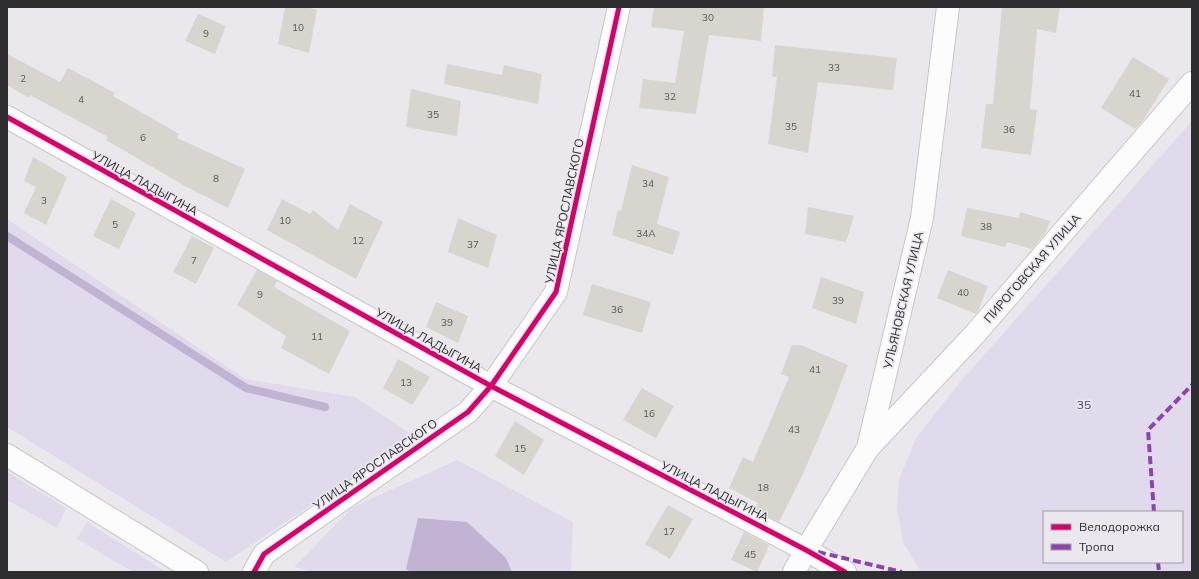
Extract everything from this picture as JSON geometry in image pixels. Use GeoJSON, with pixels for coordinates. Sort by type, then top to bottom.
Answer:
{"type":"FeatureCollection","features":[{"type":"Feature","properties":{"kind":"street","name":"УЛИЦА ЯРОСЛАВСКОГО"},"geometry":{"type":"LineString","coordinates":[[254,572],[264,554],[468,412],[491,386],[556,292],[619,7]]}},
{"type":"Feature","properties":{"kind":"street","name":"УЛЬЯНОВСКАЯ УЛИЦА"},"geometry":{"type":"LineString","coordinates":[[794,572],[868,448],[922,218],[948,7]]}},
{"type":"Feature","properties":{"kind":"street","name":"ПИРОГОВСКАЯ УЛИЦА"},"geometry":{"type":"LineString","coordinates":[[868,448],[975,334],[1192,84]]}},
{"type":"Feature","properties":{"kind":"street","name":"УЛИЦА ЛАДЫГИНА"},"geometry":{"type":"LineString","coordinates":[[7,117],[491,386],[806,550],[844,572]]}},
{"type":"Feature","properties":{"kind":"street"},"geometry":{"type":"LineString","coordinates":[[7,454],[197,572]]}},
{"type":"Feature","properties":{"kind":"green space","name":"35"},"geometry":{"type":"Polygon","coordinates":[[[1192,121],[1192,572],[921,572],[903,542],[897,508],[899,479],[916,438],[960,382],[1192,121]]]}},
{"type":"Feature","properties":{"kind":"green space"},"geometry":{"type":"Polygon","coordinates":[[[7,219],[245,379],[355,397],[414,436],[226,562],[7,427],[7,219]]]}},
{"type":"Feature","properties":{"kind":"green space"},"geometry":{"type":"Polygon","coordinates":[[[457,460],[573,522],[571,572],[313,572],[294,567],[353,507],[457,460]]]}},
{"type":"Feature","properties":{"kind":"green space"},"geometry":{"type":"Polygon","coordinates":[[[7,472],[66,508],[57,528],[7,500],[7,472]]]}},
{"type":"Feature","properties":{"kind":"green space"},"geometry":{"type":"Polygon","coordinates":[[[87,522],[166,572],[133,572],[77,539],[87,522]]]}},
{"type":"Feature","properties":{"kind":"shaded area"},"geometry":{"type":"Polygon","coordinates":[[[418,518],[467,522],[506,558],[512,572],[411,572],[406,569],[418,518]]]}},
{"type":"Feature","properties":{"kind":"building"},"geometry":{"type":"Polygon","coordinates":[[[285,7],[306,7],[317,10],[309,53],[278,44],[285,7]]]}},
{"type":"Feature","properties":{"kind":"building"},"geometry":{"type":"Polygon","coordinates":[[[654,7],[764,7],[761,41],[709,35],[696,114],[639,108],[643,79],[675,83],[684,31],[651,27],[654,7]]]}},
{"type":"Feature","properties":{"kind":"building"},"geometry":{"type":"Polygon","coordinates":[[[1002,7],[1060,7],[1056,33],[1037,29],[1030,109],[1037,110],[1031,155],[981,148],[986,104],[993,104],[1002,7]]]}},
{"type":"Feature","properties":{"kind":"building"},"geometry":{"type":"Polygon","coordinates":[[[198,14],[226,26],[215,54],[185,41],[198,14]]]}},
{"type":"Feature","properties":{"kind":"building"},"geometry":{"type":"Polygon","coordinates":[[[775,45],[897,58],[893,90],[818,82],[808,153],[768,144],[777,77],[772,77],[775,45]]]}},
{"type":"Feature","properties":{"kind":"building"},"geometry":{"type":"Polygon","coordinates":[[[7,54],[60,82],[68,68],[115,93],[113,96],[179,134],[177,138],[245,169],[228,208],[185,186],[106,140],[108,137],[30,95],[29,98],[7,85],[7,54]]]}},
{"type":"Feature","properties":{"kind":"building"},"geometry":{"type":"Polygon","coordinates":[[[1133,57],[1169,79],[1142,122],[1135,129],[1101,108],[1133,57]]]}},
{"type":"Feature","properties":{"kind":"building"},"geometry":{"type":"Polygon","coordinates":[[[447,64],[502,75],[504,65],[542,74],[538,104],[444,84],[447,64]]]}},
{"type":"Feature","properties":{"kind":"building"},"geometry":{"type":"Polygon","coordinates":[[[411,89],[461,101],[457,136],[406,127],[411,89]]]}},
{"type":"Feature","properties":{"kind":"building"},"geometry":{"type":"Polygon","coordinates":[[[33,157],[67,177],[46,225],[24,213],[36,187],[24,181],[33,157]]]}},
{"type":"Feature","properties":{"kind":"building"},"geometry":{"type":"Polygon","coordinates":[[[632,165],[669,177],[657,224],[680,232],[673,255],[612,235],[618,210],[621,211],[632,165]]]}},
{"type":"Feature","properties":{"kind":"building"},"geometry":{"type":"Polygon","coordinates":[[[111,199],[136,213],[119,249],[93,236],[111,199]]]}},
{"type":"Feature","properties":{"kind":"building"},"geometry":{"type":"Polygon","coordinates":[[[282,199],[310,214],[313,210],[338,230],[350,204],[383,222],[356,279],[267,230],[282,199]]]}},
{"type":"Feature","properties":{"kind":"building"},"geometry":{"type":"Polygon","coordinates":[[[808,207],[854,216],[846,242],[805,234],[808,207]]]}},
{"type":"Feature","properties":{"kind":"building"},"geometry":{"type":"Polygon","coordinates":[[[967,208],[1019,218],[1020,212],[1050,221],[1046,232],[1032,249],[1007,242],[1005,247],[961,236],[967,208]]]}},
{"type":"Feature","properties":{"kind":"building"},"geometry":{"type":"Polygon","coordinates":[[[458,218],[497,235],[488,268],[448,252],[458,218]]]}},
{"type":"Feature","properties":{"kind":"building"},"geometry":{"type":"Polygon","coordinates":[[[192,236],[214,248],[196,284],[173,272],[192,236]]]}},
{"type":"Feature","properties":{"kind":"building"},"geometry":{"type":"Polygon","coordinates":[[[257,270],[277,281],[274,287],[350,331],[329,374],[281,348],[286,336],[237,305],[257,270]]]}},
{"type":"Feature","properties":{"kind":"building"},"geometry":{"type":"Polygon","coordinates":[[[948,270],[988,286],[976,314],[937,298],[948,270]]]}},
{"type":"Feature","properties":{"kind":"building"},"geometry":{"type":"Polygon","coordinates":[[[821,277],[864,292],[856,324],[812,308],[821,277]]]}},
{"type":"Feature","properties":{"kind":"building"},"geometry":{"type":"Polygon","coordinates":[[[592,284],[651,302],[642,333],[583,315],[592,284]]]}},
{"type":"Feature","properties":{"kind":"building"},"geometry":{"type":"Polygon","coordinates":[[[436,302],[468,316],[458,343],[426,327],[436,302]]]}},
{"type":"Feature","properties":{"kind":"building"},"geometry":{"type":"Polygon","coordinates":[[[792,345],[801,345],[848,365],[802,476],[779,522],[755,509],[758,503],[729,488],[743,457],[753,462],[789,377],[781,374],[792,345]]]}},
{"type":"Feature","properties":{"kind":"building"},"geometry":{"type":"Polygon","coordinates":[[[398,359],[430,377],[412,405],[383,388],[398,359]]]}},
{"type":"Feature","properties":{"kind":"building"},"geometry":{"type":"Polygon","coordinates":[[[642,388],[674,406],[656,438],[623,420],[642,388]]]}},
{"type":"Feature","properties":{"kind":"building"},"geometry":{"type":"Polygon","coordinates":[[[515,421],[544,440],[524,475],[495,456],[515,421]]]}},
{"type":"Feature","properties":{"kind":"building"},"geometry":{"type":"Polygon","coordinates":[[[668,505],[693,519],[670,559],[645,544],[668,505]]]}},
{"type":"Feature","properties":{"kind":"building"},"geometry":{"type":"Polygon","coordinates":[[[744,532],[769,545],[757,572],[731,560],[744,532]]]}},
{"type":"Feature","properties":{"kind":"waterway"},"geometry":{"type":"LineString","coordinates":[[7,236],[246,388],[325,407]]}},
{"type":"Feature","properties":{"kind":"marked path"},"geometry":{"type":"LineString","coordinates":[[1154,511],[1148,430],[1192,385]]}},
{"type":"Feature","properties":{"kind":"marked path"},"geometry":{"type":"LineString","coordinates":[[818,552],[902,572]]}},
{"type":"Feature","properties":{"kind":"marked path"},"geometry":{"type":"LineString","coordinates":[[1158,563],[1159,572]]}},
{"type":"Feature","properties":{"kind":"cycle path"},"geometry":{"type":"LineString","coordinates":[[254,572],[264,554],[468,412],[491,386],[556,292],[619,7]]}},
{"type":"Feature","properties":{"kind":"cycle path"},"geometry":{"type":"LineString","coordinates":[[7,117],[491,386],[806,550],[845,572]]}}]}
